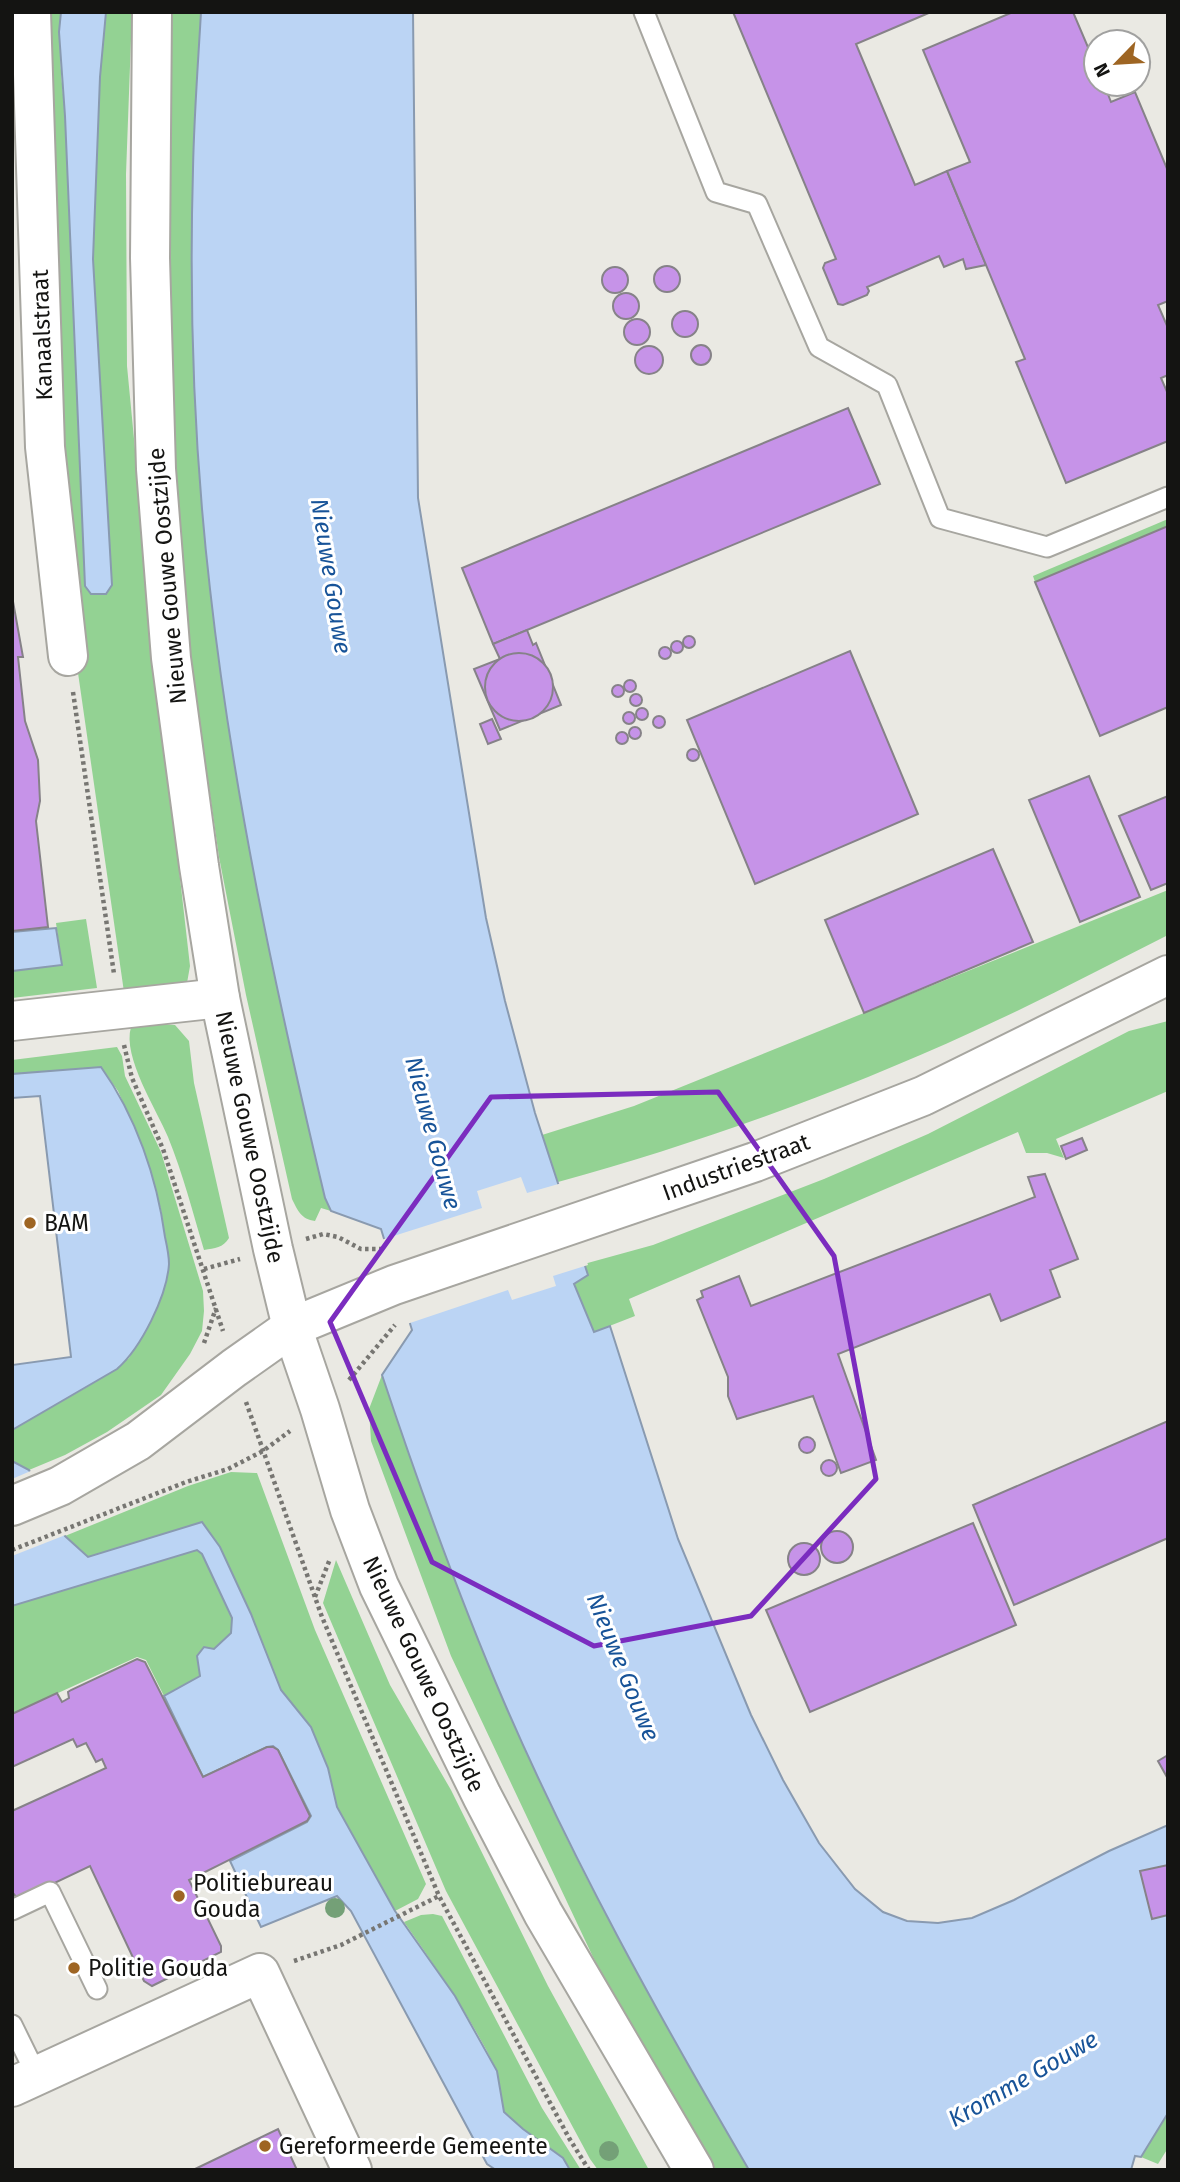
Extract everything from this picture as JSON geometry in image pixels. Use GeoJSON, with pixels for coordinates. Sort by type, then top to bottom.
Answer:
{"type":"FeatureCollection","features":[{"type":"Feature","properties":{"kind":"main road","name":"Kanaalstraat"},"geometry":{"type":"LineString","coordinates":[[31,12],[26,235],[45,447],[68,656]]}},
{"type":"Feature","properties":{"kind":"main road","name":"Nieuwe Gouwe Oostzijde"},"geometry":{"type":"LineString","coordinates":[[152,12],[150,258],[156,469],[172,657],[199,866],[220,998],[292,1327],[350,1510],[379,1586],[543,1913],[694,2170]]}},
{"type":"Feature","properties":{"kind":"main road","name":"Industriestraat"},"geometry":{"type":"LineString","coordinates":[[12,1506],[60,1486],[138,1441],[292,1327],[394,1285],[755,1162],[923,1096],[1168,975]]}},
{"type":"Feature","properties":{"kind":"main road"},"geometry":{"type":"LineString","coordinates":[[12,1021],[121,1026],[220,998]]}},
{"type":"Feature","properties":{"kind":"main road"},"geometry":{"type":"LineString","coordinates":[[24,2081],[260,1973],[352,2170]]}},
{"type":"Feature","properties":{"kind":"lane"},"geometry":{"type":"LineString","coordinates":[[644,12],[716,192],[757,204],[819,347],[887,385],[940,518],[1047,547],[1168,498]]}},
{"type":"Feature","properties":{"kind":"lane"},"geometry":{"type":"LineString","coordinates":[[12,1910],[50,1892],[97,1989]]}},
{"type":"Feature","properties":{"kind":"lane"},"geometry":{"type":"LineString","coordinates":[[12,2025],[24,2081]]}},
{"type":"Feature","properties":{"kind":"path"},"geometry":{"type":"LineString","coordinates":[[68,656],[121,1026],[132,1078],[163,1149],[234,1368],[322,1617],[439,1896],[569,2137],[590,2170]]}},
{"type":"Feature","properties":{"kind":"path"},"geometry":{"type":"LineString","coordinates":[[12,1550],[186,1482],[228,1469],[263,1451]]}},
{"type":"Feature","properties":{"kind":"path"},"geometry":{"type":"LineString","coordinates":[[260,1973],[341,1945],[439,1896]]}},
{"type":"Feature","properties":{"kind":"highlighted area"},"geometry":{"type":"Polygon","coordinates":[[[718,1092],[834,1256],[876,1479],[751,1616],[594,1646],[432,1562],[330,1322],[491,1097],[718,1092]]]}},
{"type":"Feature","properties":{"kind":"green space"},"geometry":{"type":"Polygon","coordinates":[[[46,12],[61,12],[64,106],[93,259],[100,77],[106,12],[132,12],[126,174],[127,366],[156,667],[190,966],[187,983],[124,992],[76,659],[60,438],[46,12]]]}},
{"type":"Feature","properties":{"kind":"green space"},"geometry":{"type":"Polygon","coordinates":[[[168,12],[201,12],[194,149],[192,274],[194,379],[205,537],[220,666],[245,819],[325,1198],[331,1211],[321,1208],[315,1221],[303,1216],[292,1199],[246,995],[219,857],[192,669],[179,550],[165,316],[168,12]]]}},
{"type":"Feature","properties":{"kind":"green space"},"geometry":{"type":"Polygon","coordinates":[[[1168,519],[1168,526],[1035,582],[1033,576],[1168,519]]]}},
{"type":"Feature","properties":{"kind":"green space"},"geometry":{"type":"Polygon","coordinates":[[[1168,890],[1168,935],[1021,1009],[820,1096],[663,1151],[558,1182],[542,1135],[634,1106],[1168,890]]]}},
{"type":"Feature","properties":{"kind":"green space"},"geometry":{"type":"Polygon","coordinates":[[[86,919],[97,988],[12,998],[12,971],[62,965],[56,923],[86,919]]]}},
{"type":"Feature","properties":{"kind":"green space"},"geometry":{"type":"Polygon","coordinates":[[[1168,1021],[1168,1091],[1056,1139],[1064,1158],[1047,1153],[1026,1153],[1018,1132],[629,1299],[635,1316],[594,1332],[574,1283],[588,1275],[584,1264],[653,1245],[824,1179],[928,1134],[1129,1031],[1168,1021]]]}},
{"type":"Feature","properties":{"kind":"green space"},"geometry":{"type":"Polygon","coordinates":[[[175,1025],[189,1041],[194,1083],[229,1238],[215,1248],[204,1250],[173,1151],[131,1053],[131,1027],[175,1025]]]}},
{"type":"Feature","properties":{"kind":"green space"},"geometry":{"type":"Polygon","coordinates":[[[117,1047],[122,1056],[125,1076],[161,1152],[203,1291],[202,1331],[190,1354],[161,1395],[107,1432],[65,1455],[29,1470],[12,1461],[12,1430],[87,1387],[129,1358],[164,1290],[169,1263],[161,1210],[144,1151],[118,1091],[101,1067],[12,1074],[12,1060],[117,1047]]]}},
{"type":"Feature","properties":{"kind":"green space"},"geometry":{"type":"Polygon","coordinates":[[[382,1375],[455,1581],[531,1762],[619,1940],[749,2170],[716,2170],[684,2124],[593,1957],[451,1656],[371,1441],[369,1409],[382,1375]]]}},
{"type":"Feature","properties":{"kind":"green space"},"geometry":{"type":"Polygon","coordinates":[[[231,1472],[257,1473],[315,1630],[426,1884],[418,1899],[395,1911],[337,1807],[328,1768],[311,1727],[281,1690],[251,1614],[220,1547],[88,1557],[65,1536],[188,1486],[231,1472]]]}},
{"type":"Feature","properties":{"kind":"green space"},"geometry":{"type":"Polygon","coordinates":[[[197,1550],[202,1554],[232,1619],[231,1633],[214,1649],[200,1676],[164,1696],[146,1660],[137,1657],[12,1714],[12,1606],[197,1550]]]}},
{"type":"Feature","properties":{"kind":"green space"},"geometry":{"type":"Polygon","coordinates":[[[336,1560],[390,1685],[451,1790],[548,1986],[649,2170],[598,2170],[446,1891],[323,1603],[336,1560]]]}},
{"type":"Feature","properties":{"kind":"green space"},"geometry":{"type":"Polygon","coordinates":[[[421,1915],[442,1916],[542,2108],[581,2170],[570,2170],[548,2147],[513,2122],[503,2109],[495,2067],[475,2029],[404,1922],[421,1915]]]}},
{"type":"Feature","properties":{"kind":"green space"},"geometry":{"type":"Polygon","coordinates":[[[1168,2113],[1168,2148],[1158,2164],[1141,2157],[1168,2113]]]}},
{"type":"Feature","properties":{"kind":"water"},"geometry":{"type":"Polygon","coordinates":[[[61,12],[106,12],[100,77],[93,259],[112,585],[106,594],[91,594],[85,586],[59,32],[61,12]]]}},
{"type":"Feature","properties":{"kind":"water"},"geometry":{"type":"Polygon","coordinates":[[[201,12],[413,12],[418,498],[486,918],[535,1113],[588,1275],[574,1284],[594,1332],[610,1326],[678,1539],[751,1715],[783,1780],[819,1843],[855,1889],[883,1912],[907,1921],[938,1923],[972,1918],[1168,1825],[1168,2113],[1141,2157],[1135,2156],[1131,2170],[749,2170],[619,1940],[559,1822],[504,1702],[440,1540],[382,1375],[412,1330],[381,1229],[331,1211],[325,1198],[290,1047],[244,819],[210,589],[197,432],[192,326],[192,221],[201,12]]]}},
{"type":"Feature","properties":{"kind":"water"},"geometry":{"type":"Polygon","coordinates":[[[56,928],[62,965],[12,971],[12,932],[56,928]]]}},
{"type":"Feature","properties":{"kind":"water"},"geometry":{"type":"Polygon","coordinates":[[[101,1067],[135,1127],[157,1192],[168,1251],[167,1277],[151,1321],[135,1348],[117,1369],[12,1430],[12,1365],[71,1357],[40,1096],[12,1098],[12,1074],[101,1067]]]}},
{"type":"Feature","properties":{"kind":"water"},"geometry":{"type":"Polygon","coordinates":[[[12,1461],[29,1470],[65,1536],[88,1557],[202,1522],[220,1547],[251,1614],[281,1690],[311,1727],[328,1768],[337,1807],[395,1911],[455,1996],[497,2071],[504,2112],[563,2158],[570,2170],[496,2170],[487,2164],[351,1911],[337,1896],[261,1927],[230,1861],[307,1822],[311,1816],[278,1750],[273,1746],[203,1777],[164,1696],[200,1676],[197,1656],[204,1647],[214,1649],[231,1633],[232,1618],[202,1554],[197,1550],[12,1606],[12,1461]]]}},
{"type":"Feature","properties":{"kind":"pier"},"geometry":{"type":"Polygon","coordinates":[[[521,1177],[527,1193],[562,1183],[588,1265],[553,1276],[556,1286],[512,1300],[508,1290],[407,1324],[381,1240],[482,1208],[477,1191],[521,1177]]]}},
{"type":"Feature","properties":{"kind":"pier"},"geometry":{"type":"Polygon","coordinates":[[[33,1470],[68,1534],[12,1556],[12,1479],[33,1470]]]}},
{"type":"Feature","properties":{"kind":"building"},"geometry":{"type":"Polygon","coordinates":[[[733,12],[931,12],[856,44],[915,185],[947,171],[986,265],[966,269],[963,259],[944,267],[939,256],[867,287],[867,295],[843,305],[838,304],[823,268],[825,263],[836,259],[733,12]]]}},
{"type":"Feature","properties":{"kind":"building"},"geometry":{"type":"Polygon","coordinates":[[[1013,12],[1073,12],[1082,33],[1082,98],[1109,98],[1111,102],[1121,98],[1138,98],[1168,171],[1168,301],[1158,305],[1168,328],[1168,375],[1161,378],[1168,394],[1168,441],[1066,483],[1016,362],[1025,359],[947,171],[970,162],[923,50],[1013,12]]]}},
{"type":"Feature","properties":{"kind":"building"},"geometry":{"type":"Polygon","coordinates":[[[667,266],[677,269],[680,279],[677,289],[667,292],[657,289],[654,279],[657,269],[667,266]]]}},
{"type":"Feature","properties":{"kind":"building"},"geometry":{"type":"Polygon","coordinates":[[[615,267],[625,270],[628,280],[625,290],[615,293],[605,290],[602,280],[605,270],[615,267]]]}},
{"type":"Feature","properties":{"kind":"building"},"geometry":{"type":"Polygon","coordinates":[[[626,293],[636,296],[639,306],[636,316],[626,319],[616,316],[613,306],[616,296],[626,293]]]}},
{"type":"Feature","properties":{"kind":"building"},"geometry":{"type":"Polygon","coordinates":[[[685,311],[695,314],[698,324],[695,334],[685,337],[675,334],[672,324],[675,314],[685,311]]]}},
{"type":"Feature","properties":{"kind":"building"},"geometry":{"type":"Polygon","coordinates":[[[637,319],[647,322],[650,332],[647,342],[637,345],[627,342],[624,332],[627,322],[637,319]]]}},
{"type":"Feature","properties":{"kind":"building"},"geometry":{"type":"Polygon","coordinates":[[[697,345],[705,345],[711,355],[705,365],[697,365],[691,359],[691,351],[697,345]]]}},
{"type":"Feature","properties":{"kind":"building"},"geometry":{"type":"Polygon","coordinates":[[[649,346],[659,350],[663,360],[659,370],[649,374],[639,370],[635,360],[639,350],[649,346]]]}},
{"type":"Feature","properties":{"kind":"building"},"geometry":{"type":"Polygon","coordinates":[[[848,408],[880,484],[493,644],[462,568],[848,408]]]}},
{"type":"Feature","properties":{"kind":"building"},"geometry":{"type":"Polygon","coordinates":[[[1168,526],[1168,707],[1100,736],[1035,582],[1168,526]]]}},
{"type":"Feature","properties":{"kind":"building"},"geometry":{"type":"Polygon","coordinates":[[[12,596],[23,657],[18,657],[25,721],[38,760],[40,801],[36,821],[48,927],[12,931],[12,596]]]}},
{"type":"Feature","properties":{"kind":"building"},"geometry":{"type":"Polygon","coordinates":[[[527,630],[533,645],[536,643],[561,705],[500,730],[474,669],[500,659],[493,644],[527,630]]]}},
{"type":"Feature","properties":{"kind":"building"},"geometry":{"type":"Polygon","coordinates":[[[689,636],[695,642],[689,648],[683,642],[689,636]]]}},
{"type":"Feature","properties":{"kind":"building"},"geometry":{"type":"Polygon","coordinates":[[[672,642],[682,642],[682,652],[672,652],[672,642]]]}},
{"type":"Feature","properties":{"kind":"building"},"geometry":{"type":"Polygon","coordinates":[[[665,647],[671,653],[665,659],[659,653],[665,647]]]}},
{"type":"Feature","properties":{"kind":"building"},"geometry":{"type":"Polygon","coordinates":[[[850,651],[918,814],[755,884],[687,720],[850,651]]]}},
{"type":"Feature","properties":{"kind":"building"},"geometry":{"type":"Polygon","coordinates":[[[519,653],[532,656],[543,663],[550,674],[553,687],[550,700],[543,711],[532,718],[519,721],[506,718],[495,711],[488,700],[485,687],[488,674],[495,663],[506,656],[519,653]]]}},
{"type":"Feature","properties":{"kind":"building"},"geometry":{"type":"Polygon","coordinates":[[[630,680],[636,686],[630,692],[624,686],[630,680]]]}},
{"type":"Feature","properties":{"kind":"building"},"geometry":{"type":"Polygon","coordinates":[[[618,685],[624,691],[618,697],[612,691],[618,685]]]}},
{"type":"Feature","properties":{"kind":"building"},"geometry":{"type":"Polygon","coordinates":[[[636,694],[642,700],[636,706],[630,700],[636,694]]]}},
{"type":"Feature","properties":{"kind":"building"},"geometry":{"type":"Polygon","coordinates":[[[637,709],[647,709],[647,719],[637,719],[637,709]]]}},
{"type":"Feature","properties":{"kind":"building"},"geometry":{"type":"Polygon","coordinates":[[[629,712],[635,718],[629,724],[623,718],[629,712]]]}},
{"type":"Feature","properties":{"kind":"building"},"geometry":{"type":"Polygon","coordinates":[[[659,716],[665,722],[659,728],[653,722],[659,716]]]}},
{"type":"Feature","properties":{"kind":"building"},"geometry":{"type":"Polygon","coordinates":[[[492,719],[501,739],[488,744],[480,724],[492,719]]]}},
{"type":"Feature","properties":{"kind":"building"},"geometry":{"type":"Polygon","coordinates":[[[635,727],[641,733],[635,739],[629,733],[635,727]]]}},
{"type":"Feature","properties":{"kind":"building"},"geometry":{"type":"Polygon","coordinates":[[[622,732],[628,738],[622,744],[616,738],[622,732]]]}},
{"type":"Feature","properties":{"kind":"building"},"geometry":{"type":"Polygon","coordinates":[[[693,749],[699,755],[693,761],[687,755],[693,749]]]}},
{"type":"Feature","properties":{"kind":"building"},"geometry":{"type":"Polygon","coordinates":[[[1089,776],[1140,897],[1080,922],[1029,800],[1089,776]]]}},
{"type":"Feature","properties":{"kind":"building"},"geometry":{"type":"Polygon","coordinates":[[[1168,796],[1168,883],[1151,890],[1119,816],[1168,796]]]}},
{"type":"Feature","properties":{"kind":"building"},"geometry":{"type":"Polygon","coordinates":[[[993,849],[1033,942],[864,1013],[825,920],[993,849]]]}},
{"type":"Feature","properties":{"kind":"building"},"geometry":{"type":"Polygon","coordinates":[[[1082,1138],[1087,1150],[1066,1159],[1061,1146],[1082,1138]]]}},
{"type":"Feature","properties":{"kind":"building"},"geometry":{"type":"Polygon","coordinates":[[[1045,1174],[1078,1259],[1050,1270],[1060,1297],[1001,1321],[990,1294],[838,1354],[876,1460],[841,1473],[813,1396],[737,1419],[728,1396],[728,1377],[697,1300],[703,1297],[701,1291],[739,1276],[751,1306],[1035,1197],[1028,1177],[1045,1174]]]}},
{"type":"Feature","properties":{"kind":"building"},"geometry":{"type":"Polygon","coordinates":[[[1168,1421],[1168,1538],[1014,1605],[973,1505],[1168,1421]]]}},
{"type":"Feature","properties":{"kind":"building"},"geometry":{"type":"Polygon","coordinates":[[[807,1437],[813,1439],[813,1451],[807,1453],[801,1451],[799,1445],[801,1439],[807,1437]]]}},
{"type":"Feature","properties":{"kind":"building"},"geometry":{"type":"Polygon","coordinates":[[[829,1460],[835,1462],[835,1474],[829,1476],[823,1474],[821,1468],[823,1462],[829,1460]]]}},
{"type":"Feature","properties":{"kind":"building"},"geometry":{"type":"Polygon","coordinates":[[[973,1523],[1016,1625],[810,1712],[766,1610],[973,1523]]]}},
{"type":"Feature","properties":{"kind":"building"},"geometry":{"type":"Polygon","coordinates":[[[837,1531],[849,1535],[853,1547],[849,1559],[837,1563],[825,1559],[821,1547],[825,1535],[837,1531]]]}},
{"type":"Feature","properties":{"kind":"building"},"geometry":{"type":"Polygon","coordinates":[[[804,1543],[816,1547],[820,1559],[816,1571],[804,1575],[792,1571],[788,1559],[792,1547],[804,1543]]]}},
{"type":"Feature","properties":{"kind":"building"},"geometry":{"type":"Polygon","coordinates":[[[137,1659],[145,1662],[203,1777],[267,1747],[273,1747],[278,1750],[310,1816],[307,1821],[189,1880],[221,1946],[221,1952],[152,1986],[144,1981],[90,1866],[21,1899],[12,1892],[12,1811],[106,1768],[102,1759],[96,1762],[86,1743],[77,1747],[73,1739],[12,1767],[12,1714],[57,1693],[62,1702],[69,1698],[68,1692],[71,1690],[137,1659]]]}},
{"type":"Feature","properties":{"kind":"building"},"geometry":{"type":"Polygon","coordinates":[[[1168,1755],[1168,1779],[1158,1761],[1168,1755]]]}},
{"type":"Feature","properties":{"kind":"building"},"geometry":{"type":"Polygon","coordinates":[[[1168,1865],[1168,1915],[1152,1919],[1140,1871],[1168,1865]]]}},
{"type":"Feature","properties":{"kind":"building","name":"Gereformeerde Gemeente"},"geometry":{"type":"Polygon","coordinates":[[[278,2129],[297,2170],[193,2170],[278,2129]]]}},
{"type":"Feature","properties":{"kind":"place","name":"BAM"},"geometry":{"type":"Point","coordinates":[30,1223]}},
{"type":"Feature","properties":{"kind":"place","name":"Politiebureau Gouda"},"geometry":{"type":"Point","coordinates":[179,1896]}},
{"type":"Feature","properties":{"kind":"place","name":"Politie Gouda"},"geometry":{"type":"Point","coordinates":[74,1968]}},
{"type":"Feature","properties":{"kind":"place","name":"Gereformeerde Gemeente"},"geometry":{"type":"Point","coordinates":[265,2146]}},
{"type":"Feature","properties":{"kind":"water label","name":"Nieuwe Gouwe"},"geometry":{"type":"Point","coordinates":[331,576]}},
{"type":"Feature","properties":{"kind":"water label","name":"Nieuwe Gouwe"},"geometry":{"type":"Point","coordinates":[433,1133]}},
{"type":"Feature","properties":{"kind":"water label","name":"Nieuwe Gouwe"},"geometry":{"type":"Point","coordinates":[623,1667]}},
{"type":"Feature","properties":{"kind":"water label","name":"Kromme Gouwe"},"geometry":{"type":"Point","coordinates":[1023,2079]}}]}
